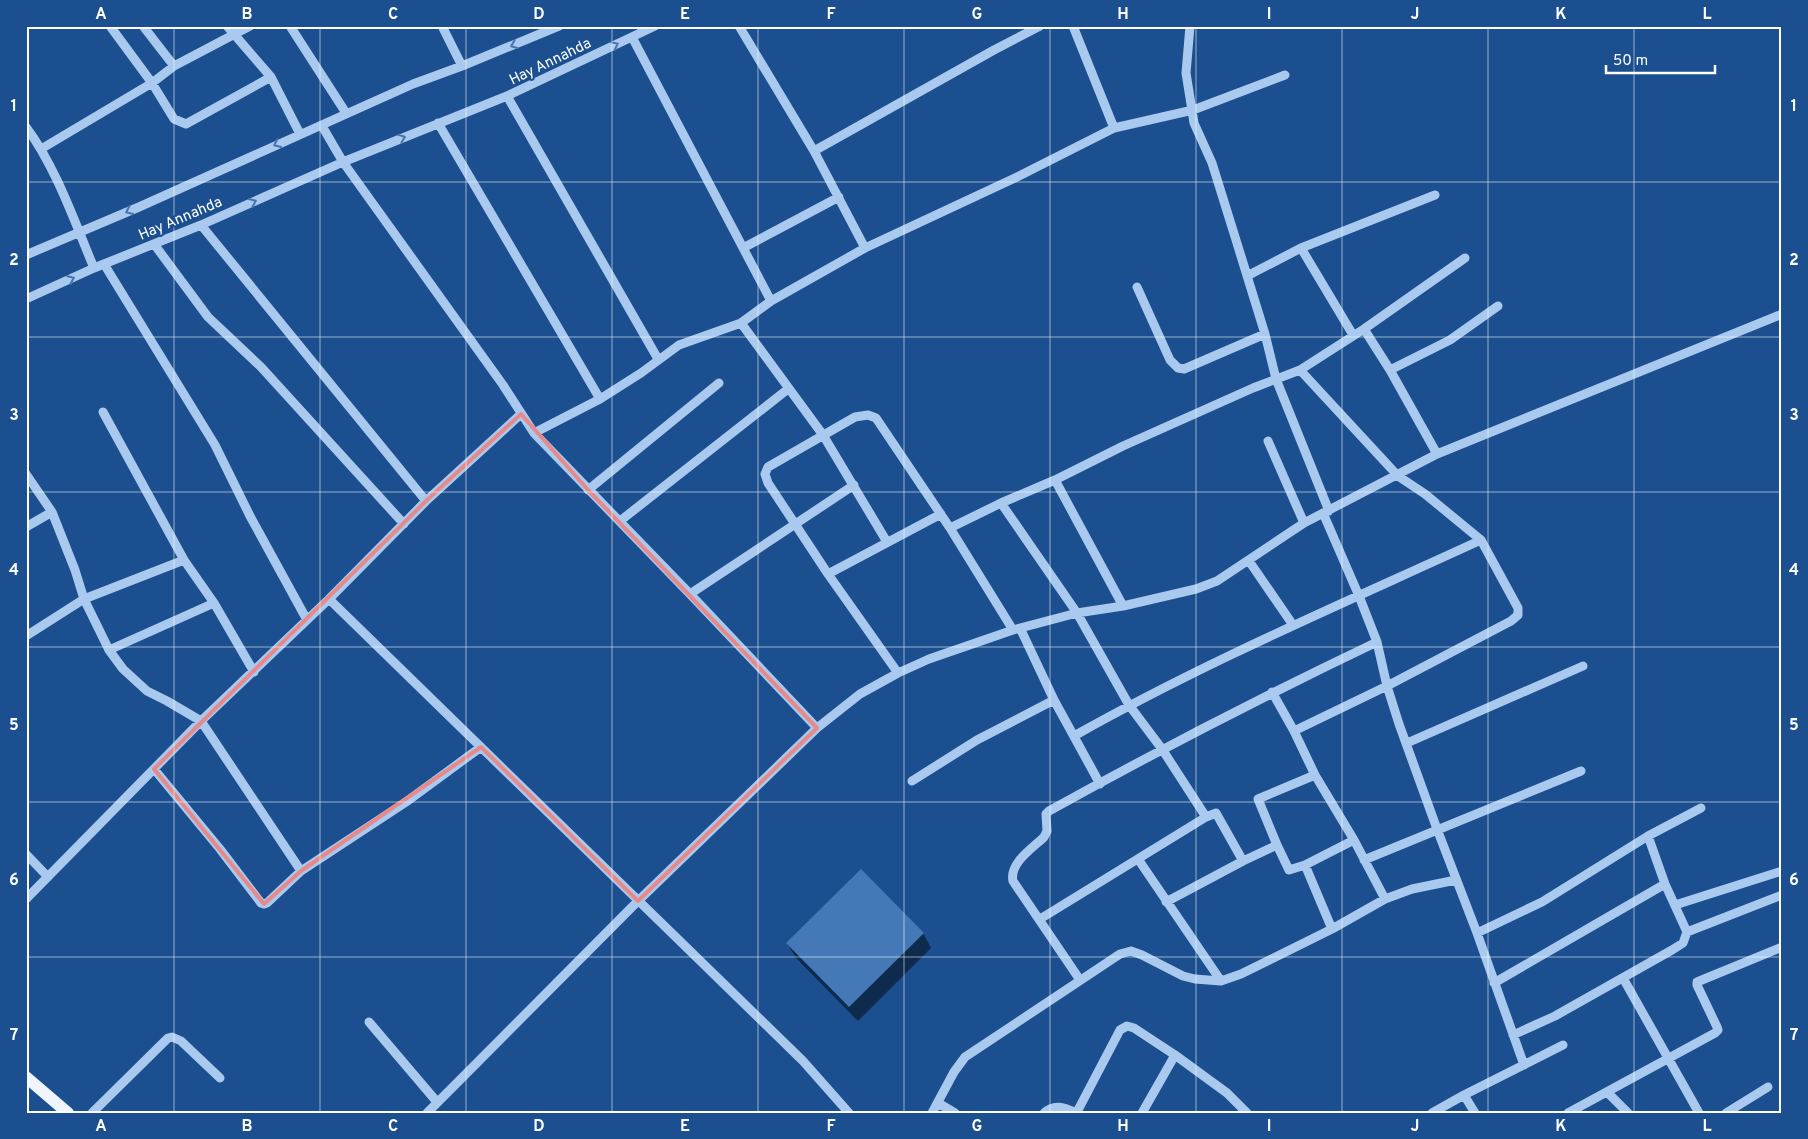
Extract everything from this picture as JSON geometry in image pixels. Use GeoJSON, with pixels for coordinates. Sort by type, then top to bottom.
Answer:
{"type":"FeatureCollection","features":[{"type":"Feature","properties":{"kind":"main road"},"geometry":{"type":"LineString","coordinates":[[26,1077],[68,1113]]}},
{"type":"Feature","properties":{"kind":"street"},"geometry":{"type":"LineString","coordinates":[[110,26],[152,84],[174,119],[186,124],[271,76]]}},
{"type":"Feature","properties":{"kind":"street"},"geometry":{"type":"LineString","coordinates":[[143,26],[174,66]]}},
{"type":"Feature","properties":{"kind":"street"},"geometry":{"type":"LineString","coordinates":[[227,26],[271,76],[300,134]]}},
{"type":"Feature","properties":{"kind":"street"},"geometry":{"type":"LineString","coordinates":[[41,148],[152,84],[174,66],[250,26]]}},
{"type":"Feature","properties":{"kind":"street"},"geometry":{"type":"LineString","coordinates":[[290,26],[346,113]]}},
{"type":"Feature","properties":{"kind":"street"},"geometry":{"type":"LineString","coordinates":[[442,26],[462,66]]}},
{"type":"Feature","properties":{"kind":"street","name":"Hay Annahda"},"geometry":{"type":"LineString","coordinates":[[26,255],[80,233],[413,84],[559,26]]}},
{"type":"Feature","properties":{"kind":"street","name":"Hay Annahda"},"geometry":{"type":"LineString","coordinates":[[26,299],[343,162],[508,96],[654,26]]}},
{"type":"Feature","properties":{"kind":"street"},"geometry":{"type":"LineString","coordinates":[[738,26],[814,151],[866,248]]}},
{"type":"Feature","properties":{"kind":"street"},"geometry":{"type":"LineString","coordinates":[[814,151],[1040,26]]}},
{"type":"Feature","properties":{"kind":"street"},"geometry":{"type":"LineString","coordinates":[[1073,26],[1114,128]]}},
{"type":"Feature","properties":{"kind":"street"},"geometry":{"type":"LineString","coordinates":[[1190,26],[1186,73],[1194,122],[1212,163],[1265,334],[1276,380],[1376,642],[1387,686],[1436,829],[1478,933],[1524,1065]]}},
{"type":"Feature","properties":{"kind":"street"},"geometry":{"type":"LineString","coordinates":[[632,37],[771,301]]}},
{"type":"Feature","properties":{"kind":"street"},"geometry":{"type":"LineString","coordinates":[[534,433],[600,399],[679,345],[741,323],[771,301],[866,248],[1114,128],[1193,110],[1285,75]]}},
{"type":"Feature","properties":{"kind":"street"},"geometry":{"type":"LineString","coordinates":[[508,96],[658,359]]}},
{"type":"Feature","properties":{"kind":"street"},"geometry":{"type":"LineString","coordinates":[[438,123],[600,399]]}},
{"type":"Feature","properties":{"kind":"street"},"geometry":{"type":"LineString","coordinates":[[322,126],[343,162],[503,385],[534,433],[817,728]]}},
{"type":"Feature","properties":{"kind":"street"},"geometry":{"type":"LineString","coordinates":[[27,130],[41,148],[94,268]]}},
{"type":"Feature","properties":{"kind":"street"},"geometry":{"type":"LineString","coordinates":[[1246,276],[1301,248],[1435,195]]}},
{"type":"Feature","properties":{"kind":"street"},"geometry":{"type":"LineString","coordinates":[[744,248],[839,197]]}},
{"type":"Feature","properties":{"kind":"street"},"geometry":{"type":"LineString","coordinates":[[201,225],[426,501]]}},
{"type":"Feature","properties":{"kind":"street"},"geometry":{"type":"LineString","coordinates":[[154,244],[208,317],[261,368],[404,524]]}},
{"type":"Feature","properties":{"kind":"street"},"geometry":{"type":"LineString","coordinates":[[1301,248],[1353,335]]}},
{"type":"Feature","properties":{"kind":"street"},"geometry":{"type":"LineString","coordinates":[[950,528],[1000,503],[1055,480],[1123,446],[1253,388],[1300,370],[1364,329],[1465,258]]}},
{"type":"Feature","properties":{"kind":"street"},"geometry":{"type":"LineString","coordinates":[[104,264],[215,445],[250,516],[307,620]]}},
{"type":"Feature","properties":{"kind":"street"},"geometry":{"type":"LineString","coordinates":[[1137,287],[1170,360],[1178,368],[1184,370],[1265,334]]}},
{"type":"Feature","properties":{"kind":"street"},"geometry":{"type":"LineString","coordinates":[[1390,370],[1450,340],[1498,306]]}},
{"type":"Feature","properties":{"kind":"street"},"geometry":{"type":"LineString","coordinates":[[427,1113],[638,901],[817,728],[860,694],[898,673],[929,659],[1017,629],[1077,613],[1123,606],[1196,589],[1217,581],[1304,524],[1437,454],[1782,314]]}},
{"type":"Feature","properties":{"kind":"street"},"geometry":{"type":"LineString","coordinates":[[741,323],[823,435],[887,542]]}},
{"type":"Feature","properties":{"kind":"street"},"geometry":{"type":"LineString","coordinates":[[1364,329],[1390,370],[1437,454]]}},
{"type":"Feature","properties":{"kind":"street"},"geometry":{"type":"LineString","coordinates":[[1294,731],[1387,686],[1511,621],[1518,615],[1518,608],[1481,540],[1425,494],[1398,476],[1300,370]]}},
{"type":"Feature","properties":{"kind":"street"},"geometry":{"type":"LineString","coordinates":[[588,490],[718,383]]}},
{"type":"Feature","properties":{"kind":"street"},"geometry":{"type":"LineString","coordinates":[[620,521],[788,389]]}},
{"type":"Feature","properties":{"kind":"street"},"geometry":{"type":"LineString","coordinates":[[103,412],[184,560],[214,604],[254,672]]}},
{"type":"Feature","properties":{"kind":"street"},"geometry":{"type":"LineString","coordinates":[[26,899],[201,721],[329,599],[426,501],[520,414]]}},
{"type":"Feature","properties":{"kind":"street"},"geometry":{"type":"LineString","coordinates":[[898,673],[828,574],[768,483],[765,474],[768,467],[823,435],[855,417],[868,415],[876,418],[1017,629],[1100,784]]}},
{"type":"Feature","properties":{"kind":"street"},"geometry":{"type":"LineString","coordinates":[[1268,441],[1304,524]]}},
{"type":"Feature","properties":{"kind":"street"},"geometry":{"type":"LineString","coordinates":[[26,474],[52,512],[75,570],[84,599],[110,650],[123,669],[146,692],[167,701],[201,721],[301,871]]}},
{"type":"Feature","properties":{"kind":"street"},"geometry":{"type":"LineString","coordinates":[[1055,480],[1123,606]]}},
{"type":"Feature","properties":{"kind":"street"},"geometry":{"type":"LineString","coordinates":[[690,594],[854,485]]}},
{"type":"Feature","properties":{"kind":"street"},"geometry":{"type":"LineString","coordinates":[[1000,503],[1077,613],[1129,705],[1162,749],[1206,817]]}},
{"type":"Feature","properties":{"kind":"street"},"geometry":{"type":"LineString","coordinates":[[26,527],[52,512]]}},
{"type":"Feature","properties":{"kind":"street"},"geometry":{"type":"LineString","coordinates":[[828,574],[941,514]]}},
{"type":"Feature","properties":{"kind":"street"},"geometry":{"type":"LineString","coordinates":[[1074,736],[1196,671],[1481,540]]}},
{"type":"Feature","properties":{"kind":"street"},"geometry":{"type":"LineString","coordinates":[[26,636],[84,599],[184,560]]}},
{"type":"Feature","properties":{"kind":"street"},"geometry":{"type":"LineString","coordinates":[[1249,561],[1293,625]]}},
{"type":"Feature","properties":{"kind":"street"},"geometry":{"type":"LineString","coordinates":[[329,599],[803,1061],[849,1113]]}},
{"type":"Feature","properties":{"kind":"street"},"geometry":{"type":"LineString","coordinates":[[110,650],[214,604]]}},
{"type":"Feature","properties":{"kind":"street"},"geometry":{"type":"LineString","coordinates":[[1080,980],[1014,881],[1012,874],[1014,866],[1044,837],[1047,831],[1046,814],[1162,749],[1272,692],[1376,642]]}},
{"type":"Feature","properties":{"kind":"street"},"geometry":{"type":"LineString","coordinates":[[1407,743],[1583,666]]}},
{"type":"Feature","properties":{"kind":"street"},"geometry":{"type":"LineString","coordinates":[[1272,692],[1294,731],[1315,775],[1354,840],[1385,899]]}},
{"type":"Feature","properties":{"kind":"street"},"geometry":{"type":"LineString","coordinates":[[912,781],[977,740],[1054,700]]}},
{"type":"Feature","properties":{"kind":"street"},"geometry":{"type":"LineString","coordinates":[[154,769],[220,849],[261,903],[267,903],[301,871],[406,802],[481,747]]}},
{"type":"Feature","properties":{"kind":"street"},"geometry":{"type":"LineString","coordinates":[[1364,860],[1581,771]]}},
{"type":"Feature","properties":{"kind":"street"},"geometry":{"type":"LineString","coordinates":[[1315,775],[1258,799],[1289,870],[1305,865],[1354,840]]}},
{"type":"Feature","properties":{"kind":"street"},"geometry":{"type":"LineString","coordinates":[[1478,933],[1542,902],[1648,836],[1701,808]]}},
{"type":"Feature","properties":{"kind":"street"},"geometry":{"type":"LineString","coordinates":[[1040,919],[1206,817],[1216,813],[1243,861]]}},
{"type":"Feature","properties":{"kind":"street"},"geometry":{"type":"LineString","coordinates":[[1648,836],[1665,884],[1688,932]]}},
{"type":"Feature","properties":{"kind":"street"},"geometry":{"type":"LineString","coordinates":[[1166,902],[1277,844]]}},
{"type":"Feature","properties":{"kind":"street"},"geometry":{"type":"LineString","coordinates":[[26,854],[48,877]]}},
{"type":"Feature","properties":{"kind":"street"},"geometry":{"type":"LineString","coordinates":[[1138,860],[1221,981]]}},
{"type":"Feature","properties":{"kind":"street"},"geometry":{"type":"LineString","coordinates":[[1305,865],[1332,929]]}},
{"type":"Feature","properties":{"kind":"street"},"geometry":{"type":"LineString","coordinates":[[1675,905],[1782,870]]}},
{"type":"Feature","properties":{"kind":"street"},"geometry":{"type":"LineString","coordinates":[[932,1113],[964,1057],[1120,954],[1131,951],[1183,976],[1221,981],[1241,974],[1332,929],[1385,899],[1412,889],[1456,880]]}},
{"type":"Feature","properties":{"kind":"street"},"geometry":{"type":"LineString","coordinates":[[1494,983],[1665,884]]}},
{"type":"Feature","properties":{"kind":"street"},"geometry":{"type":"LineString","coordinates":[[1513,1034],[1555,1016],[1683,944],[1688,932],[1782,895]]}},
{"type":"Feature","properties":{"kind":"street"},"geometry":{"type":"LineString","coordinates":[[1568,1113],[1718,1030],[1718,1026],[1697,985],[1699,980],[1782,947]]}},
{"type":"Feature","properties":{"kind":"street"},"geometry":{"type":"LineString","coordinates":[[1623,978],[1699,1113]]}},
{"type":"Feature","properties":{"kind":"street"},"geometry":{"type":"LineString","coordinates":[[369,1022],[437,1102]]}},
{"type":"Feature","properties":{"kind":"street"},"geometry":{"type":"LineString","coordinates":[[1044,1113],[1050,1107],[1057,1106],[1077,1113],[1120,1030],[1127,1026],[1134,1028],[1175,1055],[1227,1093],[1247,1113]]}},
{"type":"Feature","properties":{"kind":"street"},"geometry":{"type":"LineString","coordinates":[[92,1113],[168,1038],[178,1039],[220,1078]]}},
{"type":"Feature","properties":{"kind":"street"},"geometry":{"type":"LineString","coordinates":[[1432,1113],[1563,1045]]}},
{"type":"Feature","properties":{"kind":"street"},"geometry":{"type":"LineString","coordinates":[[1142,1113],[1175,1055]]}},
{"type":"Feature","properties":{"kind":"street"},"geometry":{"type":"LineString","coordinates":[[1726,1113],[1768,1086]]}},
{"type":"Feature","properties":{"kind":"street"},"geometry":{"type":"LineString","coordinates":[[1607,1092],[1628,1113]]}},
{"type":"Feature","properties":{"kind":"street"},"geometry":{"type":"LineString","coordinates":[[1464,1095],[1475,1113]]}},
{"type":"Feature","properties":{"kind":"street"},"geometry":{"type":"LineString","coordinates":[[938,1103],[955,1113]]}},
{"type":"Feature","properties":{"kind":"highlighted area"},"geometry":{"type":"Polygon","coordinates":[[[521,414],[588,490],[817,728],[638,901],[481,747],[301,871],[264,904],[154,769],[426,501],[521,414]]]}},
{"type":"Feature","properties":{"kind":"building"},"geometry":{"type":"Polygon","coordinates":[[[861,869],[924,933],[849,1007],[786,943],[861,869]]]}}]}
